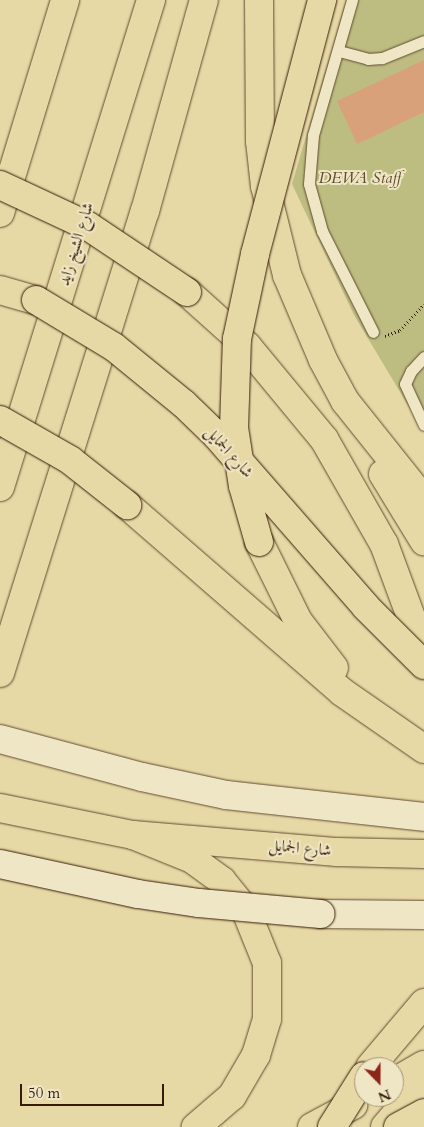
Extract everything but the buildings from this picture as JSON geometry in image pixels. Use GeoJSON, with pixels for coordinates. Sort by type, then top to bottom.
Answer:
{"type":"FeatureCollection","features":[{"type":"Feature","properties":{"kind":"main road"},"geometry":{"type":"LineString","coordinates":[[0,213],[65,0]]}},
{"type":"Feature","properties":{"kind":"main road","name":"شارع الشيخ زايد"},"geometry":{"type":"LineString","coordinates":[[0,487],[151,0]]}},
{"type":"Feature","properties":{"kind":"main road"},"geometry":{"type":"LineString","coordinates":[[0,674],[145,211],[204,0]]}},
{"type":"Feature","properties":{"kind":"main road"},"geometry":{"type":"LineString","coordinates":[[259,0],[260,141],[275,231],[304,318],[367,446],[424,541]]}},
{"type":"Feature","properties":{"kind":"main road"},"geometry":{"type":"LineString","coordinates":[[322,0],[242,310],[234,368],[234,428],[250,514],[283,596],[314,645],[381,719]]}},
{"type":"Feature","properties":{"kind":"main road"},"geometry":{"type":"LineString","coordinates":[[0,185],[88,226],[187,292],[253,352],[324,439],[384,544],[424,652]]}},
{"type":"Feature","properties":{"kind":"main road","name":"شارع الجمايل"},"geometry":{"type":"LineString","coordinates":[[0,279],[114,347],[184,404],[217,436],[366,608],[424,665]]}},
{"type":"Feature","properties":{"kind":"main road"},"geometry":{"type":"LineString","coordinates":[[0,290],[36,300]]}},
{"type":"Feature","properties":{"kind":"main road"},"geometry":{"type":"LineString","coordinates":[[345,400],[424,500]]}},
{"type":"Feature","properties":{"kind":"main road"},"geometry":{"type":"LineString","coordinates":[[0,420],[40,441],[99,482],[342,692],[424,749]]}},
{"type":"Feature","properties":{"kind":"main road","name":"شارع الجمايل"},"geometry":{"type":"LineString","coordinates":[[0,808],[133,835],[337,852],[424,854]]}},
{"type":"Feature","properties":{"kind":"main road"},"geometry":{"type":"LineString","coordinates":[[133,835],[175,851],[208,869],[235,895],[255,927],[267,963],[269,1001],[263,1038],[248,1073],[232,1096],[196,1127]]}},
{"type":"Feature","properties":{"kind":"main road"},"geometry":{"type":"LineString","coordinates":[[378,1057],[424,1003]]}},
{"type":"Feature","properties":{"kind":"main road"},"geometry":{"type":"LineString","coordinates":[[404,1080],[424,1075]]}},
{"type":"Feature","properties":{"kind":"main road"},"geometry":{"type":"LineString","coordinates":[[385,1127],[424,1075]]}},
{"type":"Feature","properties":{"kind":"main road"},"geometry":{"type":"LineString","coordinates":[[406,1127],[424,1075]]}},
{"type":"Feature","properties":{"kind":"main road"},"geometry":{"type":"LineString","coordinates":[[332,1127],[354,1092]]}},
{"type":"Feature","properties":{"kind":"main road"},"geometry":{"type":"LineString","coordinates":[[312,1127],[354,1104]]}},
{"type":"Feature","properties":{"kind":"main road"},"geometry":{"type":"LineString","coordinates":[[398,1127],[424,1113]]}},
{"type":"Feature","properties":{"kind":"street"},"geometry":{"type":"LineString","coordinates":[[0,739],[123,772],[226,795],[424,817]]}},
{"type":"Feature","properties":{"kind":"street"},"geometry":{"type":"LineString","coordinates":[[0,864],[78,882],[198,903],[320,914],[424,915]]}},
{"type":"Feature","properties":{"kind":"lane"},"geometry":{"type":"LineString","coordinates":[[352,0],[339,51],[313,135],[309,184],[313,208],[322,231],[373,332]]}},
{"type":"Feature","properties":{"kind":"lane"},"geometry":{"type":"LineString","coordinates":[[339,51],[368,59],[382,58],[424,41]]}},
{"type":"Feature","properties":{"kind":"lane"},"geometry":{"type":"LineString","coordinates":[[424,357],[411,370],[406,384],[424,425]]}},
{"type":"Feature","properties":{"kind":"path"},"geometry":{"type":"LineString","coordinates":[[373,332],[392,335],[424,304]]}},
{"type":"Feature","properties":{"kind":"green space","name":"DEWA Staff"},"geometry":{"type":"Polygon","coordinates":[[[346,0],[424,0],[424,432],[354,315],[292,184],[346,0]]]}}]}
